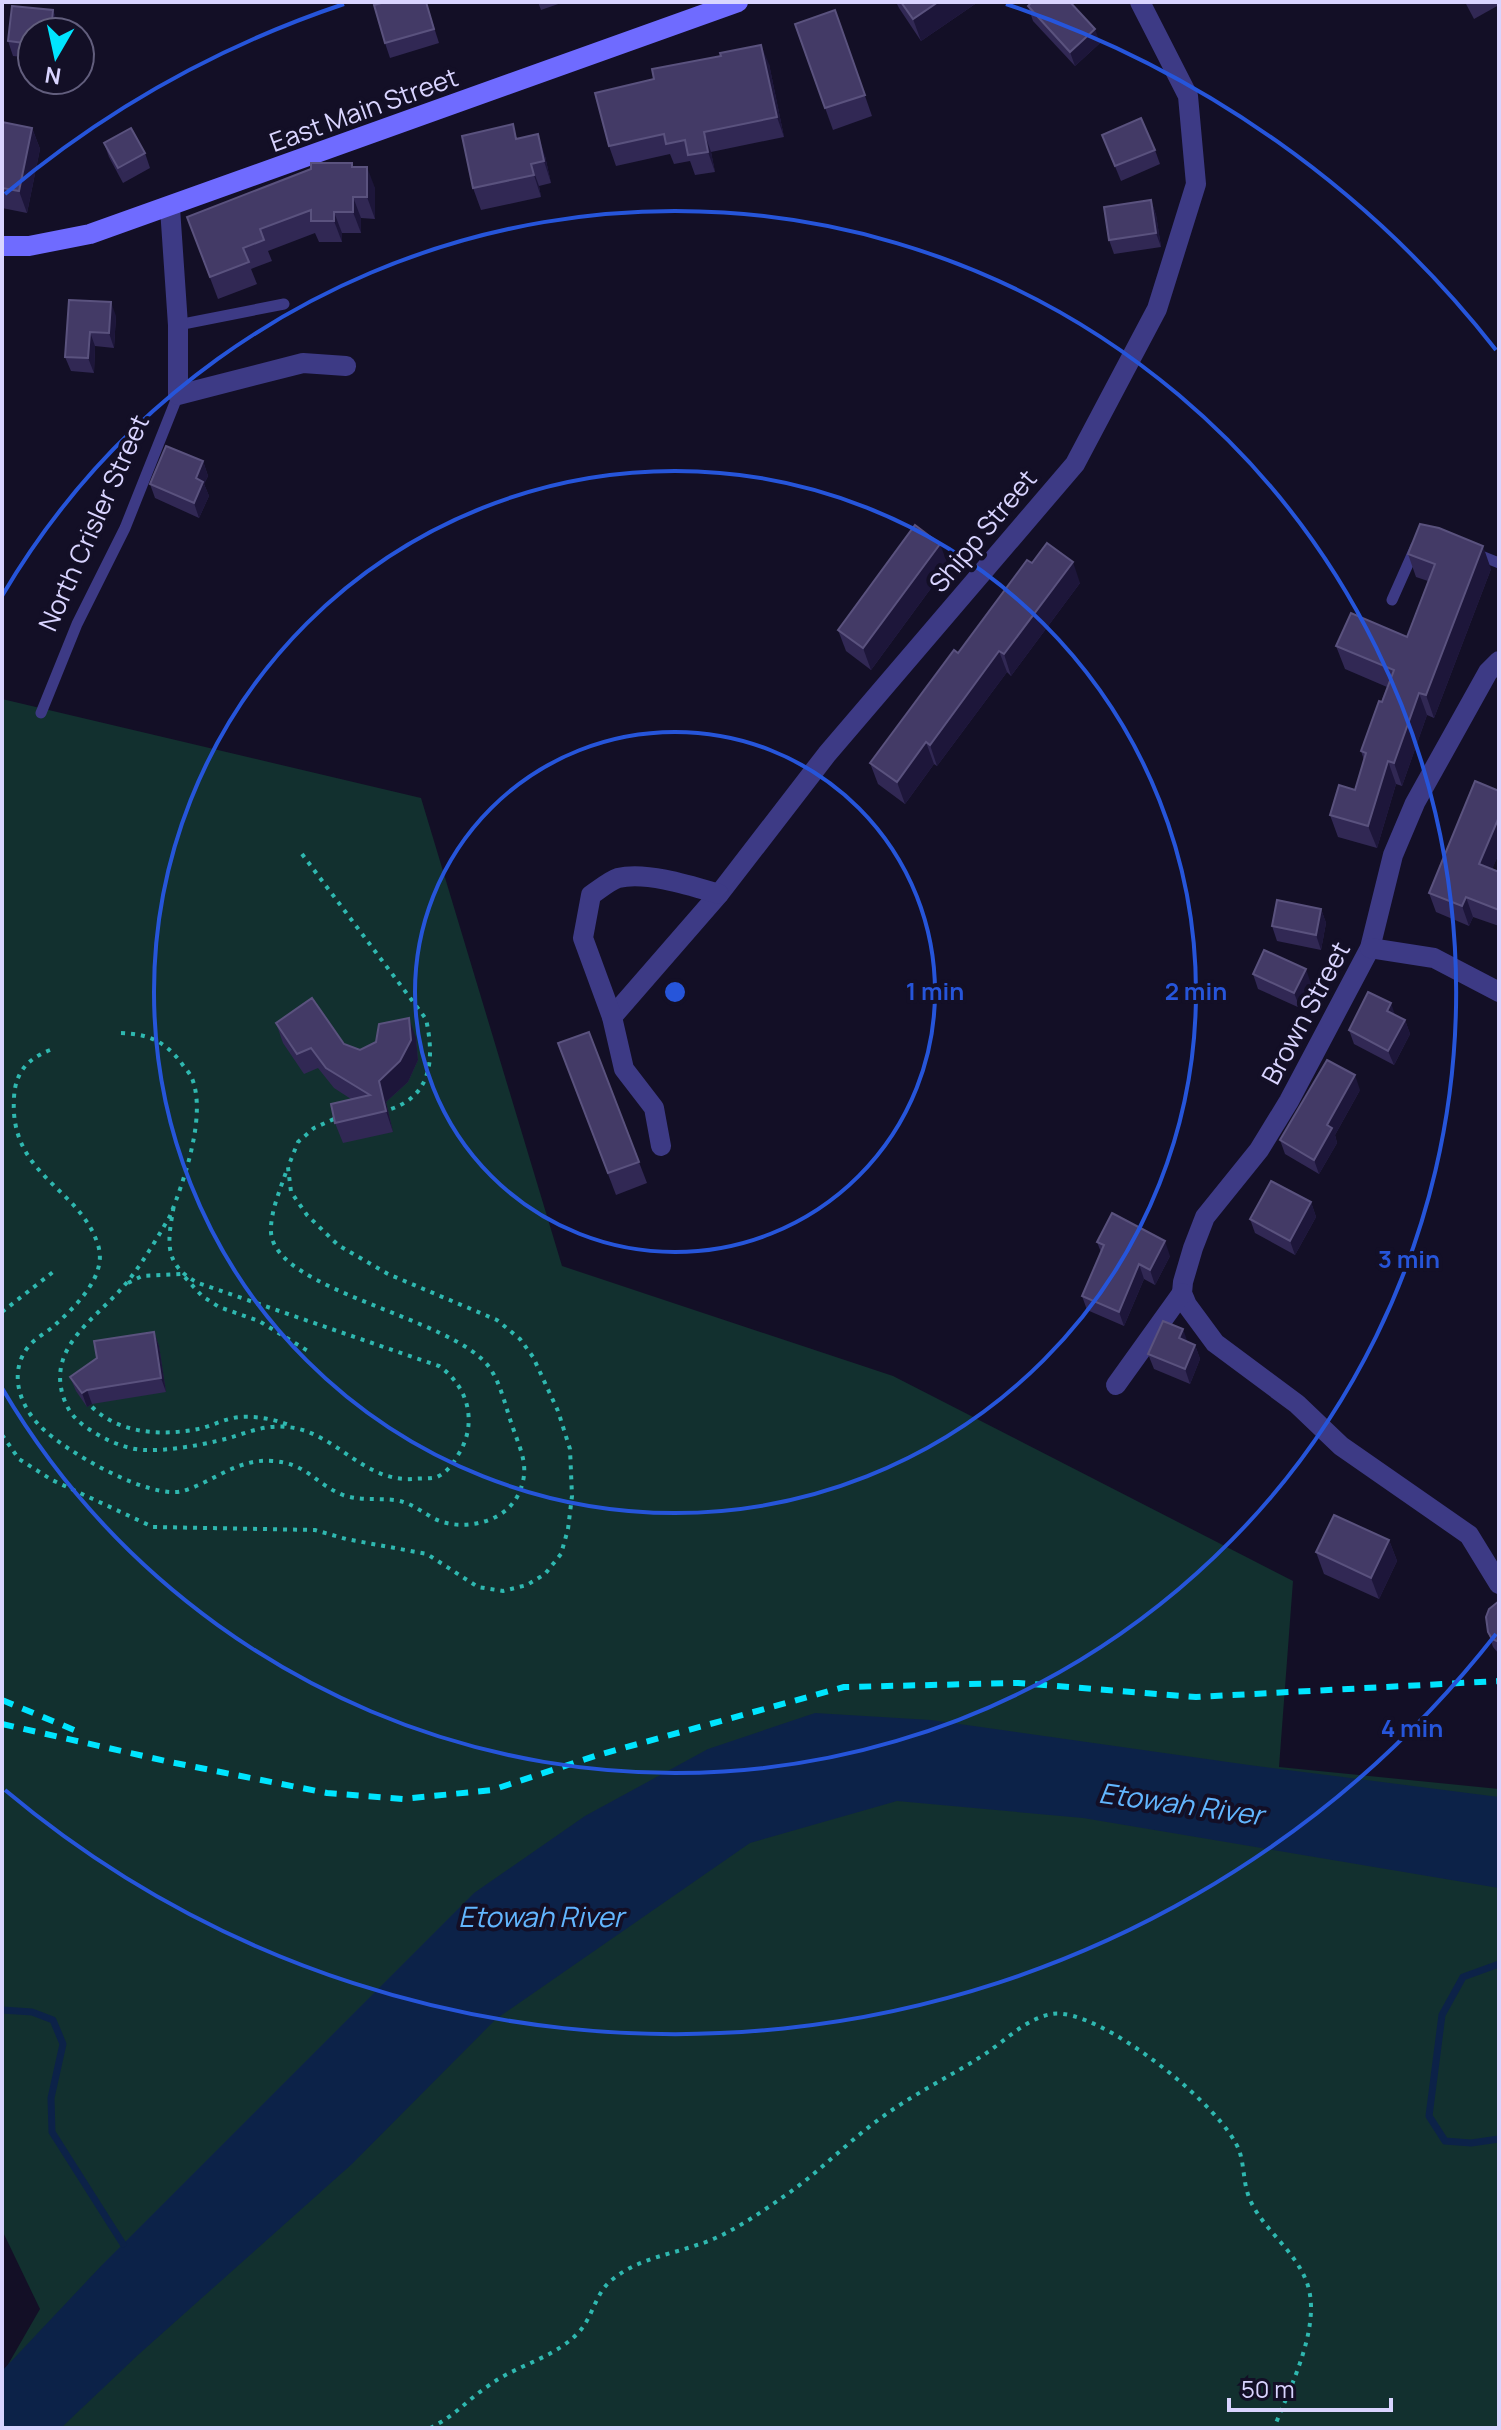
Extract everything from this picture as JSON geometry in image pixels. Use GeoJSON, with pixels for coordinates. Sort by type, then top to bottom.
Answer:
{"type":"FeatureCollection","features":[{"type":"Feature","properties":{"kind":"main road","name":"East Main Street"},"geometry":{"type":"LineString","coordinates":[[2,246],[29,246],[90,234],[170,208],[738,2]]}},
{"type":"Feature","properties":{"kind":"street","name":"Shipp Street"},"geometry":{"type":"LineString","coordinates":[[612,1017],[719,894],[827,754],[1075,464],[1157,309],[1196,184],[1188,96],[1140,2]]}},
{"type":"Feature","properties":{"kind":"street","name":"North Crisler Street"},"geometry":{"type":"LineString","coordinates":[[170,208],[178,325],[178,395]]}},
{"type":"Feature","properties":{"kind":"street"},"geometry":{"type":"LineString","coordinates":[[178,395],[303,363],[346,366]]}},
{"type":"Feature","properties":{"kind":"street","name":"Brown Street"},"geometry":{"type":"LineString","coordinates":[[1182,1293],[1193,1248],[1205,1217],[1259,1150],[1289,1101],[1370,948],[1393,855],[1415,803],[1488,672],[1499,661]]}},
{"type":"Feature","properties":{"kind":"street"},"geometry":{"type":"LineString","coordinates":[[661,1146],[654,1108],[624,1069],[612,1017],[583,938],[591,895],[617,878],[650,878],[682,883],[719,894]]}},
{"type":"Feature","properties":{"kind":"street"},"geometry":{"type":"LineString","coordinates":[[1370,948],[1434,958],[1499,992]]}},
{"type":"Feature","properties":{"kind":"street"},"geometry":{"type":"LineString","coordinates":[[1116,1385],[1182,1293]]}},
{"type":"Feature","properties":{"kind":"street"},"geometry":{"type":"LineString","coordinates":[[1182,1293],[1187,1305],[1215,1343],[1297,1404],[1341,1446],[1469,1535],[1499,1584]]}},
{"type":"Feature","properties":{"kind":"lane"},"geometry":{"type":"LineString","coordinates":[[178,325],[284,304]]}},
{"type":"Feature","properties":{"kind":"lane","name":"North Crisler Street"},"geometry":{"type":"LineString","coordinates":[[41,713],[77,624],[125,528],[178,395]]}},
{"type":"Feature","properties":{"kind":"lane"},"geometry":{"type":"LineString","coordinates":[[1392,600],[1415,548],[1422,538],[1429,537]]}},
{"type":"Feature","properties":{"kind":"lane"},"geometry":{"type":"LineString","coordinates":[[1467,550],[1499,563]]}},
{"type":"Feature","properties":{"kind":"path"},"geometry":{"type":"LineString","coordinates":[[302,854],[426,1019],[432,1046],[430,1069],[421,1086],[397,1107],[376,1113]]}},
{"type":"Feature","properties":{"kind":"path"},"geometry":{"type":"LineString","coordinates":[[121,1033],[156,1038],[169,1048],[191,1077],[196,1104],[195,1124],[182,1184],[151,1249],[125,1285],[64,1352],[59,1382],[73,1417],[116,1444],[144,1450],[219,1441],[265,1427],[295,1427]]}},
{"type":"Feature","properties":{"kind":"path"},"geometry":{"type":"LineString","coordinates":[[50,1050],[26,1062],[14,1086],[13,1113],[21,1144],[39,1172],[90,1224],[100,1249],[99,1267],[89,1289],[56,1324],[27,1348],[19,1368],[18,1389],[26,1410],[42,1429],[74,1452],[140,1485],[162,1492],[181,1492],[238,1465],[268,1460],[297,1465],[342,1494],[414,1505],[434,1518],[452,1524],[479,1523],[502,1514],[517,1498],[527,1467],[489,1367],[472,1351],[405,1317],[318,1282],[275,1249],[272,1222],[298,1142],[314,1128],[337,1117]]}},
{"type":"Feature","properties":{"kind":"path"},"geometry":{"type":"LineString","coordinates":[[2,1435],[19,1459],[52,1480],[153,1527],[315,1530],[427,1554],[478,1587],[503,1591],[527,1585],[545,1574],[561,1554],[568,1529],[572,1496],[570,1449],[558,1411],[533,1357],[520,1339],[497,1320],[388,1274],[338,1245],[307,1215],[291,1192],[288,1167]]}},
{"type":"Feature","properties":{"kind":"path"},"geometry":{"type":"LineString","coordinates":[[174,1205],[169,1238],[172,1257],[182,1274],[202,1296],[219,1307],[259,1321],[308,1351]]}},
{"type":"Feature","properties":{"kind":"path"},"geometry":{"type":"LineString","coordinates":[[2,1312],[53,1272]]}},
{"type":"Feature","properties":{"kind":"path"},"geometry":{"type":"LineString","coordinates":[[92,1407],[103,1418],[143,1432],[199,1429],[238,1417],[269,1418],[327,1442],[369,1470],[403,1480],[436,1477],[451,1466],[468,1434],[470,1416],[463,1392],[450,1373],[439,1366],[198,1283],[182,1274],[142,1276],[125,1285]]}},
{"type":"Feature","properties":{"kind":"path"},"geometry":{"type":"LineString","coordinates":[[430,2428],[452,2417],[489,2385],[564,2346],[582,2330],[608,2282],[627,2268],[660,2255],[700,2245],[740,2224],[785,2196],[883,2117],[922,2091],[968,2065],[1033,2020],[1069,2013],[1088,2019],[1120,2037],[1215,2112],[1239,2150],[1250,2202],[1306,2279],[1311,2300],[1309,2328],[1274,2428]]}},
{"type":"Feature","properties":{"kind":"green space"},"geometry":{"type":"Polygon","coordinates":[[[2,699],[421,798],[562,1266],[893,1376],[1293,1581],[1279,1767],[1499,1789],[1499,2428],[2,2428],[2,2375],[40,2309],[2,2230],[2,699]]]}},
{"type":"Feature","properties":{"kind":"water","name":"Etowah River"},"geometry":{"type":"Polygon","coordinates":[[[815,1713],[931,1720],[1499,1797],[1499,1888],[1083,1818],[897,1801],[750,1843],[496,2019],[352,2164],[61,2428],[2,2428],[2,2371],[102,2265],[474,1893],[585,1816],[708,1749],[815,1713]]]}},
{"type":"Feature","properties":{"kind":"building"},"geometry":{"type":"Polygon","coordinates":[[[426,2],[434,29],[385,43],[374,5],[426,2]]]}},
{"type":"Feature","properties":{"kind":"building"},"geometry":{"type":"Polygon","coordinates":[[[901,2],[938,2],[913,19],[901,2]]]}},
{"type":"Feature","properties":{"kind":"building"},"geometry":{"type":"Polygon","coordinates":[[[1032,2],[1070,2],[1095,29],[1070,52],[1028,6],[1032,2]]]}},
{"type":"Feature","properties":{"kind":"building"},"geometry":{"type":"Polygon","coordinates":[[[12,6],[53,10],[52,16],[16,16],[16,42],[8,41],[12,6]]]}},
{"type":"Feature","properties":{"kind":"building"},"geometry":{"type":"Polygon","coordinates":[[[835,10],[865,95],[825,108],[795,24],[835,10]]]}},
{"type":"Feature","properties":{"kind":"building"},"geometry":{"type":"Polygon","coordinates":[[[761,45],[777,117],[704,132],[708,152],[688,155],[685,140],[666,144],[664,134],[609,146],[595,93],[654,79],[652,69],[761,45]]]}},
{"type":"Feature","properties":{"kind":"building"},"geometry":{"type":"Polygon","coordinates":[[[1141,118],[1155,150],[1115,166],[1102,135],[1141,118]]]}},
{"type":"Feature","properties":{"kind":"building"},"geometry":{"type":"Polygon","coordinates":[[[2,122],[32,128],[19,191],[2,188],[2,122]]]}},
{"type":"Feature","properties":{"kind":"building"},"geometry":{"type":"Polygon","coordinates":[[[513,124],[516,139],[538,134],[544,161],[531,164],[534,175],[473,188],[462,136],[513,124]]]}},
{"type":"Feature","properties":{"kind":"building"},"geometry":{"type":"Polygon","coordinates":[[[131,128],[145,153],[118,168],[104,143],[131,128]]]}},
{"type":"Feature","properties":{"kind":"building"},"geometry":{"type":"Polygon","coordinates":[[[311,163],[352,163],[352,167],[367,167],[367,197],[353,197],[353,212],[334,212],[334,221],[311,221],[311,210],[260,229],[264,240],[243,248],[249,262],[210,277],[187,217],[311,169],[311,163]]]}},
{"type":"Feature","properties":{"kind":"building"},"geometry":{"type":"Polygon","coordinates":[[[1151,200],[1156,233],[1109,240],[1104,207],[1151,200]]]}},
{"type":"Feature","properties":{"kind":"building"},"geometry":{"type":"Polygon","coordinates":[[[69,300],[111,302],[109,333],[90,332],[88,358],[65,357],[69,300]]]}},
{"type":"Feature","properties":{"kind":"building"},"geometry":{"type":"Polygon","coordinates":[[[166,446],[203,461],[196,478],[203,482],[194,503],[150,484],[166,446]]]}},
{"type":"Feature","properties":{"kind":"building"},"geometry":{"type":"Polygon","coordinates":[[[1420,524],[1439,528],[1483,546],[1426,695],[1419,693],[1394,763],[1388,761],[1368,826],[1330,815],[1339,785],[1355,790],[1366,753],[1361,751],[1394,670],[1336,646],[1351,613],[1407,637],[1435,564],[1408,554],[1420,524]]]}},
{"type":"Feature","properties":{"kind":"building"},"geometry":{"type":"Polygon","coordinates":[[[915,525],[940,544],[863,648],[838,630],[915,525]]]}},
{"type":"Feature","properties":{"kind":"building"},"geometry":{"type":"Polygon","coordinates":[[[1047,543],[1073,562],[1004,654],[999,651],[930,745],[926,742],[897,782],[870,763],[954,650],[958,653],[1027,560],[1032,563],[1047,543]]]}},
{"type":"Feature","properties":{"kind":"building"},"geometry":{"type":"Polygon","coordinates":[[[1475,781],[1499,791],[1499,817],[1479,864],[1499,872],[1499,910],[1466,897],[1462,906],[1429,893],[1475,781]]]}},
{"type":"Feature","properties":{"kind":"building"},"geometry":{"type":"Polygon","coordinates":[[[1277,900],[1321,909],[1316,935],[1272,926],[1277,900]]]}},
{"type":"Feature","properties":{"kind":"building"},"geometry":{"type":"Polygon","coordinates":[[[1264,950],[1306,969],[1294,993],[1253,974],[1264,950]]]}},
{"type":"Feature","properties":{"kind":"building"},"geometry":{"type":"Polygon","coordinates":[[[1368,992],[1391,1003],[1387,1011],[1405,1020],[1388,1051],[1349,1030],[1368,992]]]}},
{"type":"Feature","properties":{"kind":"building"},"geometry":{"type":"Polygon","coordinates":[[[312,998],[344,1044],[360,1050],[376,1042],[379,1024],[409,1018],[411,1040],[400,1061],[379,1081],[386,1111],[335,1123],[331,1104],[370,1095],[326,1068],[311,1048],[297,1054],[276,1023],[312,998]]]}},
{"type":"Feature","properties":{"kind":"building"},"geometry":{"type":"Polygon","coordinates":[[[589,1032],[639,1162],[608,1173],[558,1043],[589,1032]]]}},
{"type":"Feature","properties":{"kind":"building"},"geometry":{"type":"Polygon","coordinates":[[[1327,1060],[1355,1075],[1327,1125],[1332,1128],[1314,1160],[1280,1140],[1327,1060]]]}},
{"type":"Feature","properties":{"kind":"building"},"geometry":{"type":"Polygon","coordinates":[[[1271,1181],[1311,1202],[1290,1241],[1250,1219],[1271,1181]]]}},
{"type":"Feature","properties":{"kind":"building"},"geometry":{"type":"Polygon","coordinates":[[[1112,1213],[1165,1241],[1150,1270],[1139,1264],[1119,1312],[1082,1296],[1104,1245],[1097,1242],[1112,1213]]]}},
{"type":"Feature","properties":{"kind":"building"},"geometry":{"type":"Polygon","coordinates":[[[1163,1321],[1183,1329],[1179,1338],[1195,1345],[1185,1369],[1148,1354],[1163,1321]]]}},
{"type":"Feature","properties":{"kind":"building"},"geometry":{"type":"Polygon","coordinates":[[[154,1332],[161,1378],[82,1393],[70,1377],[97,1358],[94,1341],[154,1332]]]}},
{"type":"Feature","properties":{"kind":"building"},"geometry":{"type":"Polygon","coordinates":[[[1334,1515],[1389,1540],[1371,1578],[1316,1552],[1334,1515]]]}},
{"type":"Feature","properties":{"kind":"building"},"geometry":{"type":"Polygon","coordinates":[[[1499,1601],[1499,1642],[1492,1639],[1488,1632],[1486,1617],[1489,1609],[1499,1601]]]}},
{"type":"Feature","properties":{"kind":"waterway"},"geometry":{"type":"LineString","coordinates":[[1499,1964],[1463,1977],[1442,2015],[1429,2116],[1445,2141],[1471,2143],[1499,2139]]}},
{"type":"Feature","properties":{"kind":"waterway"},"geometry":{"type":"LineString","coordinates":[[2,2010],[32,2012],[53,2020],[63,2044],[51,2098],[52,2132],[123,2244]]}},
{"type":"Feature","properties":{"kind":"railway"},"geometry":{"type":"LineString","coordinates":[[2,1724],[327,1793],[403,1799],[492,1790],[598,1755],[844,1687],[1018,1683],[1196,1697],[1499,1681]]}},
{"type":"Feature","properties":{"kind":"railway"},"geometry":{"type":"LineString","coordinates":[[2,1700],[79,1732]]}}]}
